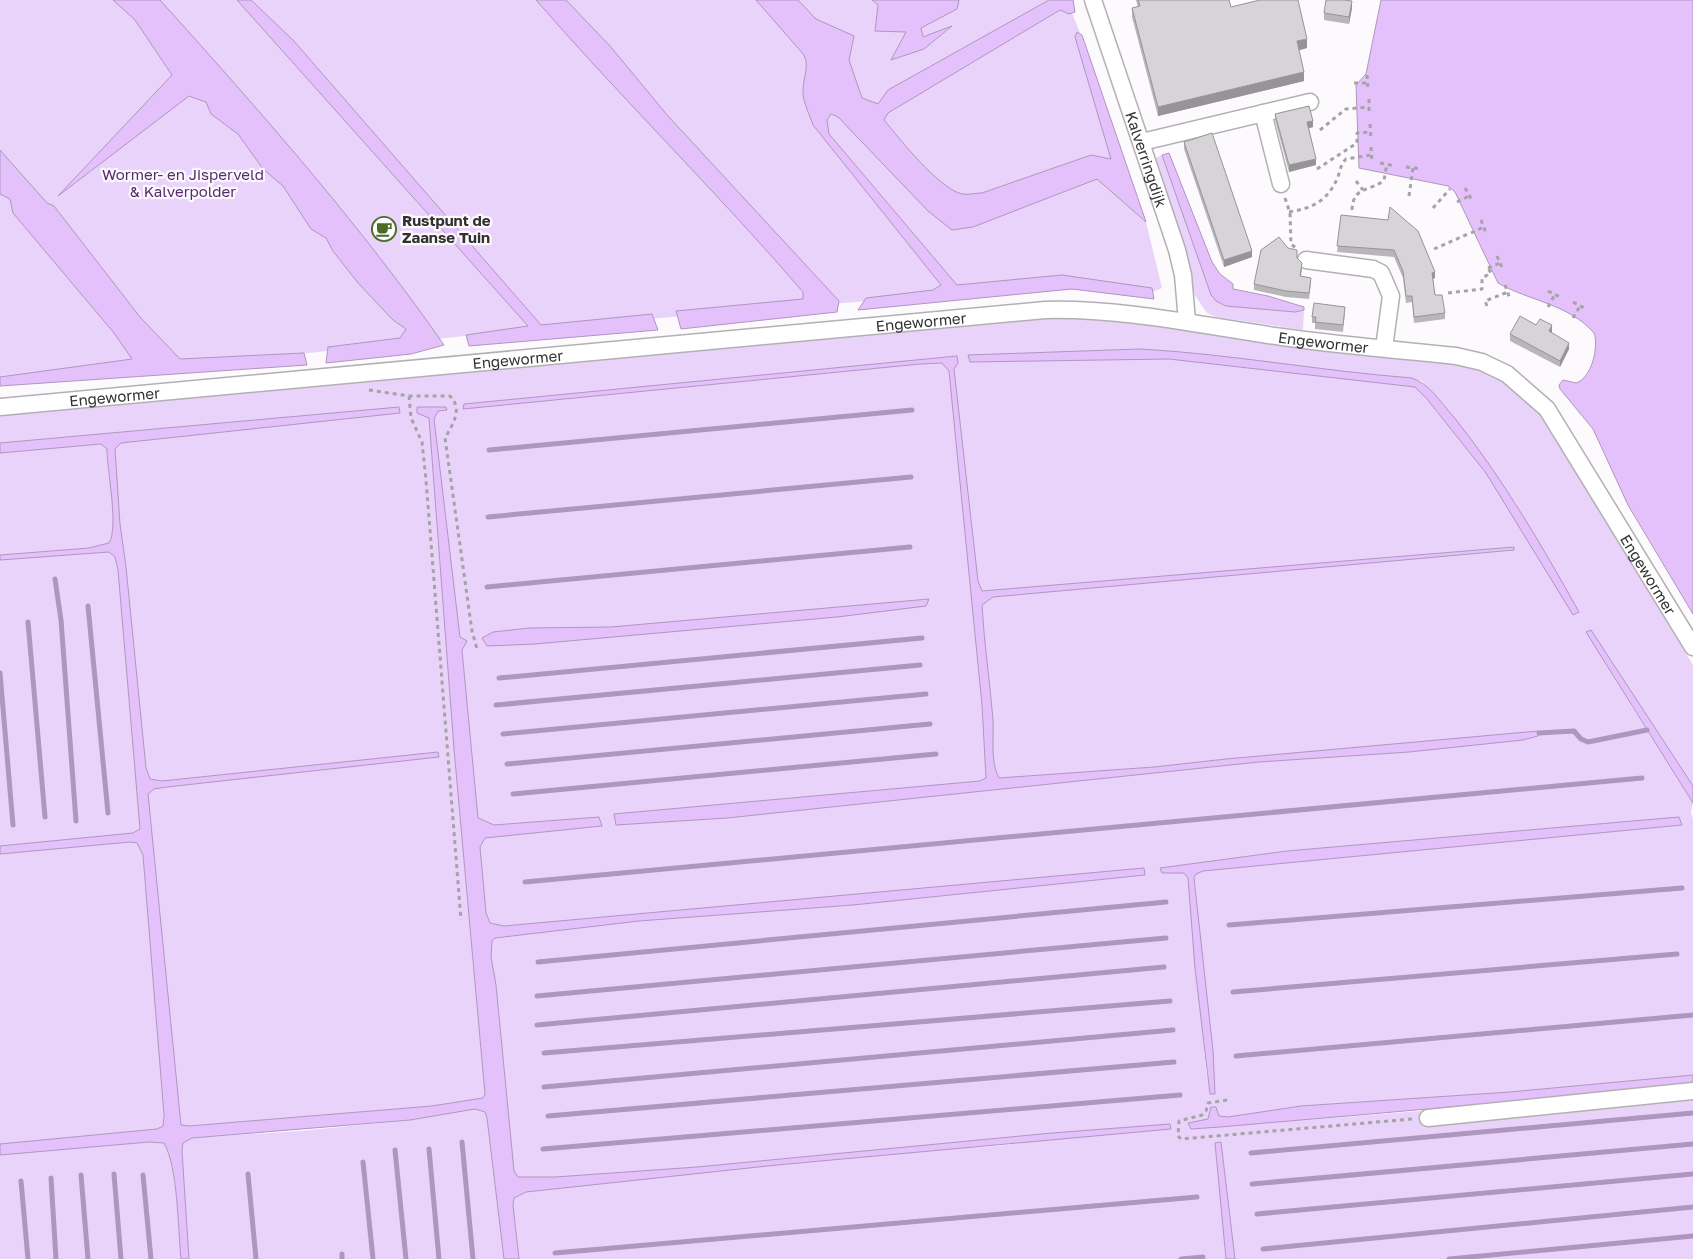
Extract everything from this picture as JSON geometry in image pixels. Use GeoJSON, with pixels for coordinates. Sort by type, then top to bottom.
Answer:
{"type":"FeatureCollection","features":[{"type":"Feature","properties":{"kind":"street","name":"Kalverringdijk"},"geometry":{"type":"LineString","coordinates":[[1093,0],[1177,250],[1183,276],[1187,320]]}},
{"type":"Feature","properties":{"kind":"street"},"geometry":{"type":"LineString","coordinates":[[1142,142],[1310,102]]}},
{"type":"Feature","properties":{"kind":"street"},"geometry":{"type":"LineString","coordinates":[[1263,114],[1281,184]]}},
{"type":"Feature","properties":{"kind":"street"},"geometry":{"type":"LineString","coordinates":[[1306,260],[1373,268],[1381,273],[1391,296],[1384,348]]}},
{"type":"Feature","properties":{"kind":"street","name":"Engewormer"},"geometry":{"type":"LineString","coordinates":[[0,407],[1044,310],[1079,309],[1187,320],[1282,337],[1456,356],[1482,362],[1508,375],[1547,409],[1693,647]]}},
{"type":"Feature","properties":{"kind":"street"},"geometry":{"type":"LineString","coordinates":[[1428,1118],[1693,1091]]}},
{"type":"Feature","properties":{"kind":"path"},"geometry":{"type":"LineString","coordinates":[[1367,75],[1368,90]]}},
{"type":"Feature","properties":{"kind":"path"},"geometry":{"type":"LineString","coordinates":[[1354,83],[1368,82]]}},
{"type":"Feature","properties":{"kind":"path"},"geometry":{"type":"LineString","coordinates":[[1369,99],[1369,115]]}},
{"type":"Feature","properties":{"kind":"path"},"geometry":{"type":"LineString","coordinates":[[1320,130],[1346,109],[1369,107]]}},
{"type":"Feature","properties":{"kind":"path"},"geometry":{"type":"LineString","coordinates":[[1370,124],[1371,140]]}},
{"type":"Feature","properties":{"kind":"path"},"geometry":{"type":"LineString","coordinates":[[1317,169],[1357,143],[1356,133],[1370,132]]}},
{"type":"Feature","properties":{"kind":"path"},"geometry":{"type":"LineString","coordinates":[[1371,147],[1372,162]]}},
{"type":"Feature","properties":{"kind":"path"},"geometry":{"type":"LineString","coordinates":[[1289,212],[1304,209],[1324,200],[1331,191],[1346,159],[1371,155]]}},
{"type":"Feature","properties":{"kind":"path"},"geometry":{"type":"LineString","coordinates":[[1380,163],[1395,166]]}},
{"type":"Feature","properties":{"kind":"path"},"geometry":{"type":"LineString","coordinates":[[1352,210],[1354,200],[1363,190],[1384,180],[1387,164]]}},
{"type":"Feature","properties":{"kind":"path"},"geometry":{"type":"LineString","coordinates":[[1406,167],[1420,170]]}},
{"type":"Feature","properties":{"kind":"path"},"geometry":{"type":"LineString","coordinates":[[1409,196],[1413,168]]}},
{"type":"Feature","properties":{"kind":"path"},"geometry":{"type":"LineString","coordinates":[[1356,181],[1363,190]]}},
{"type":"Feature","properties":{"kind":"path"},"geometry":{"type":"LineString","coordinates":[[1281,184],[1289,212],[1291,244],[1306,260]]}},
{"type":"Feature","properties":{"kind":"path"},"geometry":{"type":"LineString","coordinates":[[1465,188],[1473,202]]}},
{"type":"Feature","properties":{"kind":"path"},"geometry":{"type":"LineString","coordinates":[[1433,208],[1450,189]]}},
{"type":"Feature","properties":{"kind":"path"},"geometry":{"type":"LineString","coordinates":[[1457,202],[1469,196]]}},
{"type":"Feature","properties":{"kind":"path"},"geometry":{"type":"LineString","coordinates":[[1481,220],[1487,235]]}},
{"type":"Feature","properties":{"kind":"path"},"geometry":{"type":"LineString","coordinates":[[1434,249],[1484,227]]}},
{"type":"Feature","properties":{"kind":"path"},"geometry":{"type":"LineString","coordinates":[[1497,256],[1503,270]]}},
{"type":"Feature","properties":{"kind":"path"},"geometry":{"type":"LineString","coordinates":[[1448,293],[1482,289],[1482,278],[1491,273],[1488,268],[1500,263]]}},
{"type":"Feature","properties":{"kind":"path"},"geometry":{"type":"LineString","coordinates":[[1505,285],[1510,300]]}},
{"type":"Feature","properties":{"kind":"path"},"geometry":{"type":"LineString","coordinates":[[1548,291],[1562,298]]}},
{"type":"Feature","properties":{"kind":"path"},"geometry":{"type":"LineString","coordinates":[[1488,306],[1485,301],[1508,292]]}},
{"type":"Feature","properties":{"kind":"path"},"geometry":{"type":"LineString","coordinates":[[1548,307],[1555,294]]}},
{"type":"Feature","properties":{"kind":"path"},"geometry":{"type":"LineString","coordinates":[[1573,302],[1586,309]]}},
{"type":"Feature","properties":{"kind":"path"},"geometry":{"type":"LineString","coordinates":[[1573,318],[1580,306]]}},
{"type":"Feature","properties":{"kind":"path"},"geometry":{"type":"LineString","coordinates":[[395,394],[450,396],[455,401],[457,414],[445,438],[470,622],[477,648]]}},
{"type":"Feature","properties":{"kind":"path"},"geometry":{"type":"LineString","coordinates":[[409,396],[411,418],[422,442],[426,480],[461,920]]}},
{"type":"Feature","properties":{"kind":"path"},"geometry":{"type":"LineString","coordinates":[[1227,1100],[1210,1102],[1202,1115],[1178,1121],[1178,1136],[1181,1139],[1428,1118]]}},
{"type":"Feature","properties":{"kind":"green space","name":"Wormer- en Jisperveld & Kalverpolder"},"geometry":{"type":"Polygon","coordinates":[[[0,0],[872,0],[906,32],[892,59],[924,49],[950,28],[923,37],[921,28],[957,9],[959,0],[1049,0],[888,90],[884,119],[888,113],[1060,10],[1069,14],[1072,13],[1080,33],[1077,32],[1075,37],[1112,159],[1137,215],[1146,222],[1162,288],[1153,292],[1072,284],[528,329],[90,377],[44,378],[6,386],[0,379],[0,0]]]}},
{"type":"Feature","properties":{"kind":"green space"},"geometry":{"type":"Polygon","coordinates":[[[1162,155],[1211,295],[1226,306],[1295,312],[1304,310],[1303,330],[1216,317],[1207,313],[1194,294],[1188,257],[1156,158],[1162,155]]]}},
{"type":"Feature","properties":{"kind":"green space"},"geometry":{"type":"Polygon","coordinates":[[[1094,317],[1458,363],[1497,376],[1534,406],[1591,492],[1614,535],[1693,665],[1693,786],[1591,630],[1631,705],[1693,803],[1691,812],[1693,819],[1693,1075],[1510,1092],[1301,1106],[1228,1117],[1219,1116],[1212,1107],[1208,1119],[1201,1121],[1191,1129],[1459,1108],[1693,1086],[1693,1259],[1235,1259],[1221,1142],[1215,1144],[1226,1259],[519,1259],[513,1205],[514,1198],[526,1192],[777,1165],[997,1146],[1170,1125],[1052,1133],[697,1167],[555,1177],[518,1177],[514,1172],[496,985],[491,957],[492,941],[495,938],[639,921],[853,905],[1144,875],[1144,869],[504,926],[490,923],[486,913],[480,847],[485,838],[602,826],[599,817],[494,825],[478,818],[462,650],[467,641],[460,637],[434,419],[437,411],[445,407],[417,413],[429,418],[454,749],[485,1094],[483,1098],[432,1106],[189,1126],[181,1125],[148,794],[154,789],[167,787],[439,757],[438,752],[162,781],[150,779],[146,768],[120,524],[115,449],[121,443],[399,413],[399,407],[0,443],[0,415],[1039,318],[1094,317]],[[1140,349],[968,355],[970,362],[1169,359],[1415,387],[1427,399],[1486,473],[1530,543],[1579,612],[1516,504],[1436,396],[1422,381],[1412,378],[1174,351],[1140,349]],[[957,356],[464,404],[463,409],[920,364],[942,363],[949,371],[982,705],[986,778],[980,781],[614,814],[616,825],[727,818],[1259,762],[1409,752],[1523,740],[1538,731],[1154,767],[999,778],[993,758],[993,720],[982,604],[993,597],[1514,550],[1514,547],[982,591],[978,581],[954,369],[957,356]],[[1679,817],[1287,851],[1160,868],[1184,873],[1188,878],[1207,1078],[1214,1077],[1194,878],[1196,874],[1203,871],[1681,825],[1679,817]]]}},
{"type":"Feature","properties":{"kind":"green space"},"geometry":{"type":"Polygon","coordinates":[[[101,444],[107,449],[112,498],[113,524],[109,543],[89,548],[0,555],[0,453],[101,444]]]}},
{"type":"Feature","properties":{"kind":"green space"},"geometry":{"type":"Polygon","coordinates":[[[109,552],[115,557],[118,570],[140,829],[133,833],[0,846],[0,560],[109,552]]]}},
{"type":"Feature","properties":{"kind":"green space"},"geometry":{"type":"Polygon","coordinates":[[[130,842],[137,843],[143,855],[163,1088],[163,1126],[157,1129],[0,1144],[0,854],[130,842]]]}},
{"type":"Feature","properties":{"kind":"green space"},"geometry":{"type":"Polygon","coordinates":[[[475,1109],[485,1112],[487,1118],[504,1259],[189,1259],[182,1151],[183,1143],[192,1138],[300,1131],[410,1120],[475,1109]]]}},
{"type":"Feature","properties":{"kind":"green space"},"geometry":{"type":"Polygon","coordinates":[[[149,1142],[164,1143],[169,1154],[175,1183],[181,1259],[0,1259],[0,1155],[149,1142]]]}},
{"type":"Feature","properties":{"kind":"shaded area"},"geometry":{"type":"Polygon","coordinates":[[[113,0],[160,0],[308,168],[378,255],[444,345],[411,354],[326,363],[328,347],[400,338],[406,329],[393,320],[358,283],[333,251],[326,238],[311,229],[283,186],[263,169],[238,134],[211,114],[206,102],[189,96],[58,196],[172,75],[135,20],[113,0]]]}},
{"type":"Feature","properties":{"kind":"shaded area"},"geometry":{"type":"Polygon","coordinates":[[[237,0],[251,0],[293,40],[541,325],[652,314],[658,330],[469,346],[466,335],[528,326],[237,0]]]}},
{"type":"Feature","properties":{"kind":"shaded area"},"geometry":{"type":"Polygon","coordinates":[[[536,0],[566,0],[610,46],[668,116],[839,301],[837,312],[681,329],[676,311],[803,299],[803,292],[536,0]]]}},
{"type":"Feature","properties":{"kind":"shaded area"},"geometry":{"type":"Polygon","coordinates":[[[756,0],[798,0],[816,19],[854,36],[849,60],[862,98],[878,104],[888,90],[1049,0],[1073,0],[1075,12],[1069,14],[1060,10],[888,113],[884,120],[931,173],[952,190],[962,194],[982,193],[1091,155],[1111,159],[1075,37],[1077,32],[1082,35],[1146,222],[1097,179],[973,227],[952,230],[928,211],[838,117],[831,114],[827,120],[829,134],[957,285],[1062,275],[1152,288],[1154,299],[1072,289],[858,310],[866,298],[933,290],[941,285],[813,125],[803,94],[806,69],[804,55],[756,0]]]}},
{"type":"Feature","properties":{"kind":"shaded area"},"geometry":{"type":"Polygon","coordinates":[[[872,0],[959,0],[957,9],[921,28],[923,37],[952,26],[924,49],[891,60],[906,32],[875,31],[878,5],[872,0]]]}},
{"type":"Feature","properties":{"kind":"shaded area"},"geometry":{"type":"Polygon","coordinates":[[[1381,0],[1693,0],[1693,614],[1628,505],[1593,429],[1560,389],[1559,385],[1563,380],[1576,383],[1586,375],[1595,353],[1594,333],[1573,315],[1498,283],[1455,192],[1448,186],[1359,168],[1356,85],[1366,74],[1381,0]]]}},
{"type":"Feature","properties":{"kind":"shaded area"},"geometry":{"type":"Polygon","coordinates":[[[0,150],[47,203],[54,206],[140,317],[180,359],[304,353],[307,365],[0,386],[0,377],[132,359],[114,333],[13,213],[10,199],[0,194],[0,150]]]}},
{"type":"Feature","properties":{"kind":"shaded area"},"geometry":{"type":"Polygon","coordinates":[[[1169,153],[1212,262],[1220,274],[1233,284],[1233,289],[1268,296],[1304,307],[1304,310],[1295,312],[1226,306],[1216,301],[1211,295],[1162,155],[1169,153]]]}},
{"type":"Feature","properties":{"kind":"shaded area"},"geometry":{"type":"Polygon","coordinates":[[[1140,349],[1174,351],[1412,378],[1424,384],[1453,416],[1488,463],[1535,536],[1579,612],[1573,615],[1486,473],[1427,399],[1415,387],[1169,359],[970,362],[968,355],[1140,349]]]}},
{"type":"Feature","properties":{"kind":"shaded area"},"geometry":{"type":"Polygon","coordinates":[[[957,356],[958,363],[954,369],[978,581],[982,591],[1514,547],[1514,550],[993,597],[982,605],[993,720],[993,758],[999,778],[1154,767],[1538,731],[1538,736],[1523,740],[1409,752],[1259,762],[727,818],[616,825],[614,814],[980,781],[986,778],[982,705],[949,371],[942,363],[920,364],[463,409],[464,404],[957,356]]]}},
{"type":"Feature","properties":{"kind":"shaded area"},"geometry":{"type":"Polygon","coordinates":[[[399,407],[400,413],[121,443],[115,449],[120,524],[146,768],[150,779],[162,781],[438,752],[439,757],[167,787],[154,789],[148,794],[181,1125],[189,1126],[432,1106],[483,1098],[485,1094],[454,749],[429,418],[417,413],[417,407],[446,407],[447,410],[438,411],[434,419],[460,637],[467,641],[462,650],[478,818],[494,825],[599,817],[602,826],[485,838],[480,847],[486,913],[490,923],[504,926],[1144,868],[1145,875],[853,905],[639,921],[495,938],[492,941],[491,957],[496,985],[514,1171],[518,1177],[555,1177],[697,1167],[1052,1133],[1170,1124],[1171,1129],[777,1165],[526,1192],[514,1198],[513,1205],[519,1259],[504,1259],[487,1118],[485,1112],[475,1109],[410,1120],[192,1138],[183,1143],[182,1151],[189,1259],[181,1259],[175,1182],[169,1154],[164,1143],[149,1142],[0,1155],[0,1144],[157,1129],[163,1126],[164,1115],[143,855],[137,843],[130,842],[0,854],[0,846],[133,833],[140,829],[118,570],[115,557],[109,552],[0,560],[0,555],[89,548],[109,543],[112,535],[113,512],[107,449],[101,444],[0,453],[0,443],[399,407]]]}},
{"type":"Feature","properties":{"kind":"shaded area"},"geometry":{"type":"Polygon","coordinates":[[[929,599],[926,606],[837,617],[535,644],[487,646],[482,638],[493,632],[529,628],[611,627],[929,599]]]}},
{"type":"Feature","properties":{"kind":"shaded area"},"geometry":{"type":"Polygon","coordinates":[[[1591,630],[1693,786],[1693,803],[1586,632],[1591,630]]]}},
{"type":"Feature","properties":{"kind":"shaded area"},"geometry":{"type":"Polygon","coordinates":[[[1679,817],[1682,825],[1203,871],[1196,874],[1194,878],[1213,1051],[1215,1094],[1210,1094],[1195,968],[1188,878],[1184,873],[1162,873],[1160,868],[1287,851],[1679,817]]]}},
{"type":"Feature","properties":{"kind":"shaded area"},"geometry":{"type":"Polygon","coordinates":[[[1693,1075],[1693,1086],[1220,1127],[1191,1129],[1188,1123],[1208,1119],[1211,1107],[1216,1107],[1219,1116],[1228,1117],[1301,1106],[1510,1092],[1693,1075]]]}},
{"type":"Feature","properties":{"kind":"shaded area"},"geometry":{"type":"Polygon","coordinates":[[[1221,1142],[1235,1259],[1226,1259],[1215,1143],[1221,1142]]]}},
{"type":"Feature","properties":{"kind":"building"},"geometry":{"type":"Polygon","coordinates":[[[1138,0],[1229,0],[1231,7],[1260,0],[1298,0],[1307,39],[1297,41],[1304,72],[1158,107],[1132,8],[1140,6],[1138,0]]]}},
{"type":"Feature","properties":{"kind":"building"},"geometry":{"type":"Polygon","coordinates":[[[1326,0],[1352,1],[1349,17],[1324,13],[1326,0]]]}},
{"type":"Feature","properties":{"kind":"building"},"geometry":{"type":"Polygon","coordinates":[[[1309,106],[1313,121],[1307,122],[1316,159],[1289,165],[1275,114],[1309,106]]]}},
{"type":"Feature","properties":{"kind":"building"},"geometry":{"type":"Polygon","coordinates":[[[1212,133],[1252,251],[1224,260],[1184,142],[1212,133]]]}},
{"type":"Feature","properties":{"kind":"building"},"geometry":{"type":"Polygon","coordinates":[[[1390,207],[1418,231],[1435,272],[1432,273],[1435,295],[1442,295],[1445,313],[1414,317],[1412,296],[1406,296],[1403,271],[1394,250],[1337,246],[1341,215],[1388,220],[1390,207]]]}},
{"type":"Feature","properties":{"kind":"building"},"geometry":{"type":"Polygon","coordinates":[[[1279,237],[1288,248],[1297,250],[1297,258],[1302,263],[1300,276],[1311,278],[1309,293],[1286,291],[1254,284],[1261,250],[1279,237]]]}},
{"type":"Feature","properties":{"kind":"building"},"geometry":{"type":"Polygon","coordinates":[[[1314,303],[1345,307],[1343,325],[1315,322],[1316,317],[1312,317],[1314,303]]]}},
{"type":"Feature","properties":{"kind":"building"},"geometry":{"type":"Polygon","coordinates":[[[1520,316],[1536,325],[1540,319],[1552,325],[1549,331],[1569,343],[1560,361],[1510,334],[1520,316]]]}},
{"type":"Feature","properties":{"kind":"waterway"},"geometry":{"type":"LineString","coordinates":[[489,450],[912,410]]}},
{"type":"Feature","properties":{"kind":"waterway"},"geometry":{"type":"LineString","coordinates":[[488,517],[911,477]]}},
{"type":"Feature","properties":{"kind":"waterway"},"geometry":{"type":"LineString","coordinates":[[487,587],[910,547]]}},
{"type":"Feature","properties":{"kind":"waterway"},"geometry":{"type":"LineString","coordinates":[[55,579],[61,620],[76,821]]}},
{"type":"Feature","properties":{"kind":"waterway"},"geometry":{"type":"LineString","coordinates":[[88,606],[108,813]]}},
{"type":"Feature","properties":{"kind":"waterway"},"geometry":{"type":"LineString","coordinates":[[28,622],[45,817]]}},
{"type":"Feature","properties":{"kind":"waterway"},"geometry":{"type":"LineString","coordinates":[[499,678],[922,638]]}},
{"type":"Feature","properties":{"kind":"waterway"},"geometry":{"type":"LineString","coordinates":[[496,705],[920,665]]}},
{"type":"Feature","properties":{"kind":"waterway"},"geometry":{"type":"LineString","coordinates":[[0,673],[13,825]]}},
{"type":"Feature","properties":{"kind":"waterway"},"geometry":{"type":"LineString","coordinates":[[503,734],[926,694]]}},
{"type":"Feature","properties":{"kind":"waterway"},"geometry":{"type":"LineString","coordinates":[[507,764],[930,724]]}},
{"type":"Feature","properties":{"kind":"waterway"},"geometry":{"type":"LineString","coordinates":[[1539,733],[1574,731],[1581,739],[1588,742],[1647,730]]}},
{"type":"Feature","properties":{"kind":"waterway"},"geometry":{"type":"LineString","coordinates":[[513,794],[936,754]]}},
{"type":"Feature","properties":{"kind":"waterway"},"geometry":{"type":"LineString","coordinates":[[525,882],[1642,778]]}},
{"type":"Feature","properties":{"kind":"waterway"},"geometry":{"type":"LineString","coordinates":[[1229,925],[1682,888]]}},
{"type":"Feature","properties":{"kind":"waterway"},"geometry":{"type":"LineString","coordinates":[[538,962],[1166,902]]}},
{"type":"Feature","properties":{"kind":"waterway"},"geometry":{"type":"LineString","coordinates":[[537,996],[1166,938]]}},
{"type":"Feature","properties":{"kind":"waterway"},"geometry":{"type":"LineString","coordinates":[[1233,992],[1677,954]]}},
{"type":"Feature","properties":{"kind":"waterway"},"geometry":{"type":"LineString","coordinates":[[537,1025],[1164,967]]}},
{"type":"Feature","properties":{"kind":"waterway"},"geometry":{"type":"LineString","coordinates":[[544,1053],[1170,1001]]}},
{"type":"Feature","properties":{"kind":"waterway"},"geometry":{"type":"LineString","coordinates":[[1236,1056],[1693,1015]]}},
{"type":"Feature","properties":{"kind":"waterway"},"geometry":{"type":"LineString","coordinates":[[544,1087],[1173,1030]]}},
{"type":"Feature","properties":{"kind":"waterway"},"geometry":{"type":"LineString","coordinates":[[548,1116],[1174,1062]]}},
{"type":"Feature","properties":{"kind":"waterway"},"geometry":{"type":"LineString","coordinates":[[543,1149],[1180,1095]]}},
{"type":"Feature","properties":{"kind":"waterway"},"geometry":{"type":"LineString","coordinates":[[1251,1153],[1693,1113]]}},
{"type":"Feature","properties":{"kind":"waterway"},"geometry":{"type":"LineString","coordinates":[[462,1142],[473,1259]]}},
{"type":"Feature","properties":{"kind":"waterway"},"geometry":{"type":"LineString","coordinates":[[1252,1184],[1693,1144]]}},
{"type":"Feature","properties":{"kind":"waterway"},"geometry":{"type":"LineString","coordinates":[[429,1149],[439,1259]]}},
{"type":"Feature","properties":{"kind":"waterway"},"geometry":{"type":"LineString","coordinates":[[395,1150],[406,1259]]}},
{"type":"Feature","properties":{"kind":"waterway"},"geometry":{"type":"LineString","coordinates":[[363,1162],[373,1259]]}},
{"type":"Feature","properties":{"kind":"waterway"},"geometry":{"type":"LineString","coordinates":[[114,1174],[121,1259]]}},
{"type":"Feature","properties":{"kind":"waterway"},"geometry":{"type":"LineString","coordinates":[[248,1174],[256,1259]]}},
{"type":"Feature","properties":{"kind":"waterway"},"geometry":{"type":"LineString","coordinates":[[1257,1214],[1693,1174]]}},
{"type":"Feature","properties":{"kind":"waterway"},"geometry":{"type":"LineString","coordinates":[[81,1175],[88,1259]]}},
{"type":"Feature","properties":{"kind":"waterway"},"geometry":{"type":"LineString","coordinates":[[143,1175],[151,1259]]}},
{"type":"Feature","properties":{"kind":"waterway"},"geometry":{"type":"LineString","coordinates":[[51,1178],[56,1259]]}},
{"type":"Feature","properties":{"kind":"waterway"},"geometry":{"type":"LineString","coordinates":[[21,1181],[28,1259]]}},
{"type":"Feature","properties":{"kind":"waterway"},"geometry":{"type":"LineString","coordinates":[[555,1253],[1197,1197]]}},
{"type":"Feature","properties":{"kind":"waterway"},"geometry":{"type":"LineString","coordinates":[[1263,1249],[1693,1207]]}},
{"type":"Feature","properties":{"kind":"waterway"},"geometry":{"type":"LineString","coordinates":[[1449,1259],[1693,1236]]}},
{"type":"Feature","properties":{"kind":"waterway"},"geometry":{"type":"LineString","coordinates":[[342,1254],[342,1259]]}},
{"type":"Feature","properties":{"kind":"waterway"},"geometry":{"type":"LineString","coordinates":[[1181,1259],[1203,1257]]}},
{"type":"Feature","properties":{"kind":"place","name":"Rustpunt de Zaanse Tuin"},"geometry":{"type":"Point","coordinates":[384,229]}}]}
